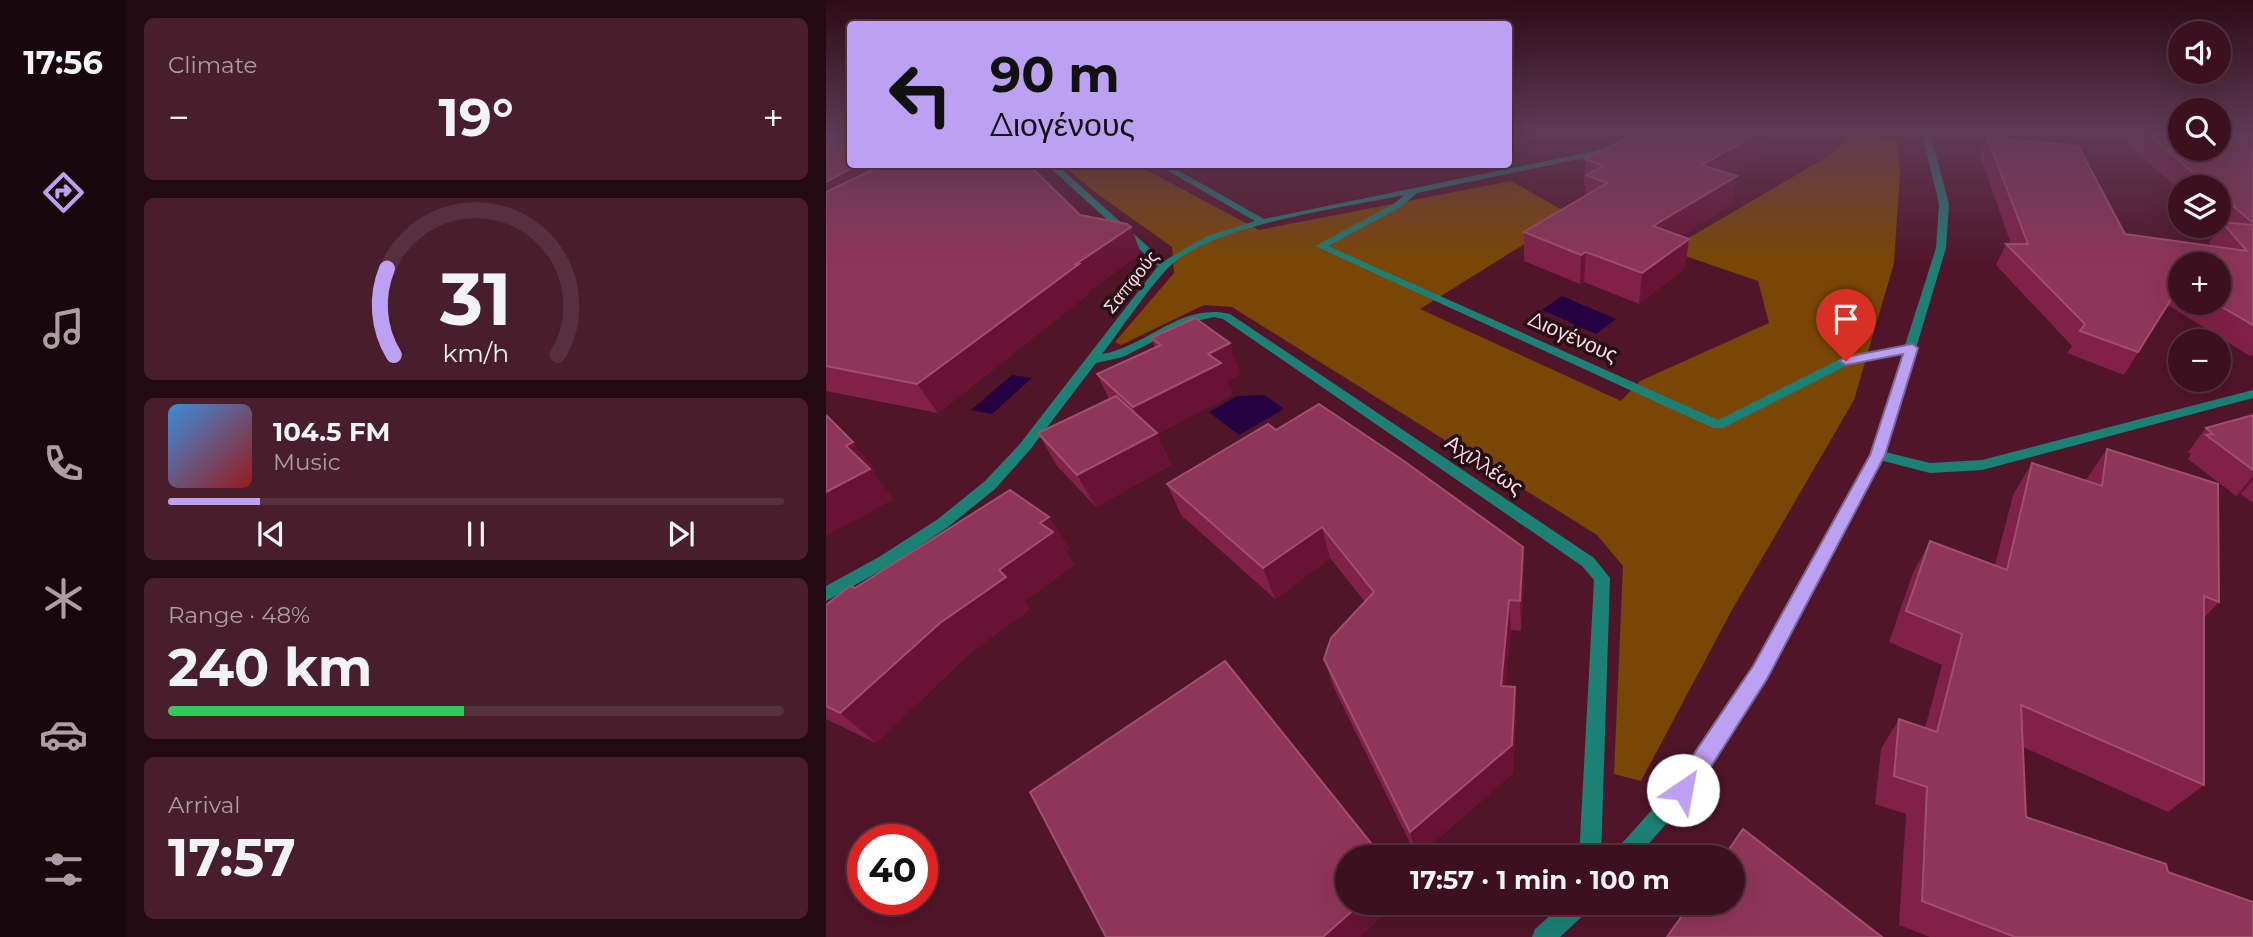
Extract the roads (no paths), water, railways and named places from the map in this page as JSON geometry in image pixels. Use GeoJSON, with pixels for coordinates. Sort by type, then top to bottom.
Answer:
{"type":"FeatureCollection","features":[{"type":"Feature","properties":{"kind":"street"},"geometry":{"type":"LineString","coordinates":[[1064,177],[1164,266]]}},
{"type":"Feature","properties":{"kind":"street"},"geometry":{"type":"LineString","coordinates":[[1183,177],[1263,222]]}},
{"type":"Feature","properties":{"kind":"street","name":"Σαπφούς"},"geometry":{"type":"LineString","coordinates":[[826,594],[885,561],[943,523],[990,485],[1024,448],[1164,266],[1189,246],[1263,222],[1480,177]]}},
{"type":"Feature","properties":{"kind":"street"},"geometry":{"type":"LineString","coordinates":[[1634,845],[1683,790],[1760,673],[1877,455],[1941,248],[1944,204],[1937,177]]}},
{"type":"Feature","properties":{"kind":"street","name":"Διογένους"},"geometry":{"type":"LineString","coordinates":[[1416,190],[1398,205],[1320,246],[1718,425],[1846,361],[1912,348]]}},
{"type":"Feature","properties":{"kind":"street","name":"Αχιλλέως"},"geometry":{"type":"LineString","coordinates":[[1092,360],[1118,355],[1198,316],[1215,312],[1236,323],[1588,562],[1602,578],[1591,845]]}},
{"type":"Feature","properties":{"kind":"street"},"geometry":{"type":"LineString","coordinates":[[1877,455],[1930,468],[1982,465],[2253,394]]}},
{"type":"Feature","properties":{"kind":"street"},"geometry":{"type":"LineString","coordinates":[[1544,937],[1567,915]]}}]}
